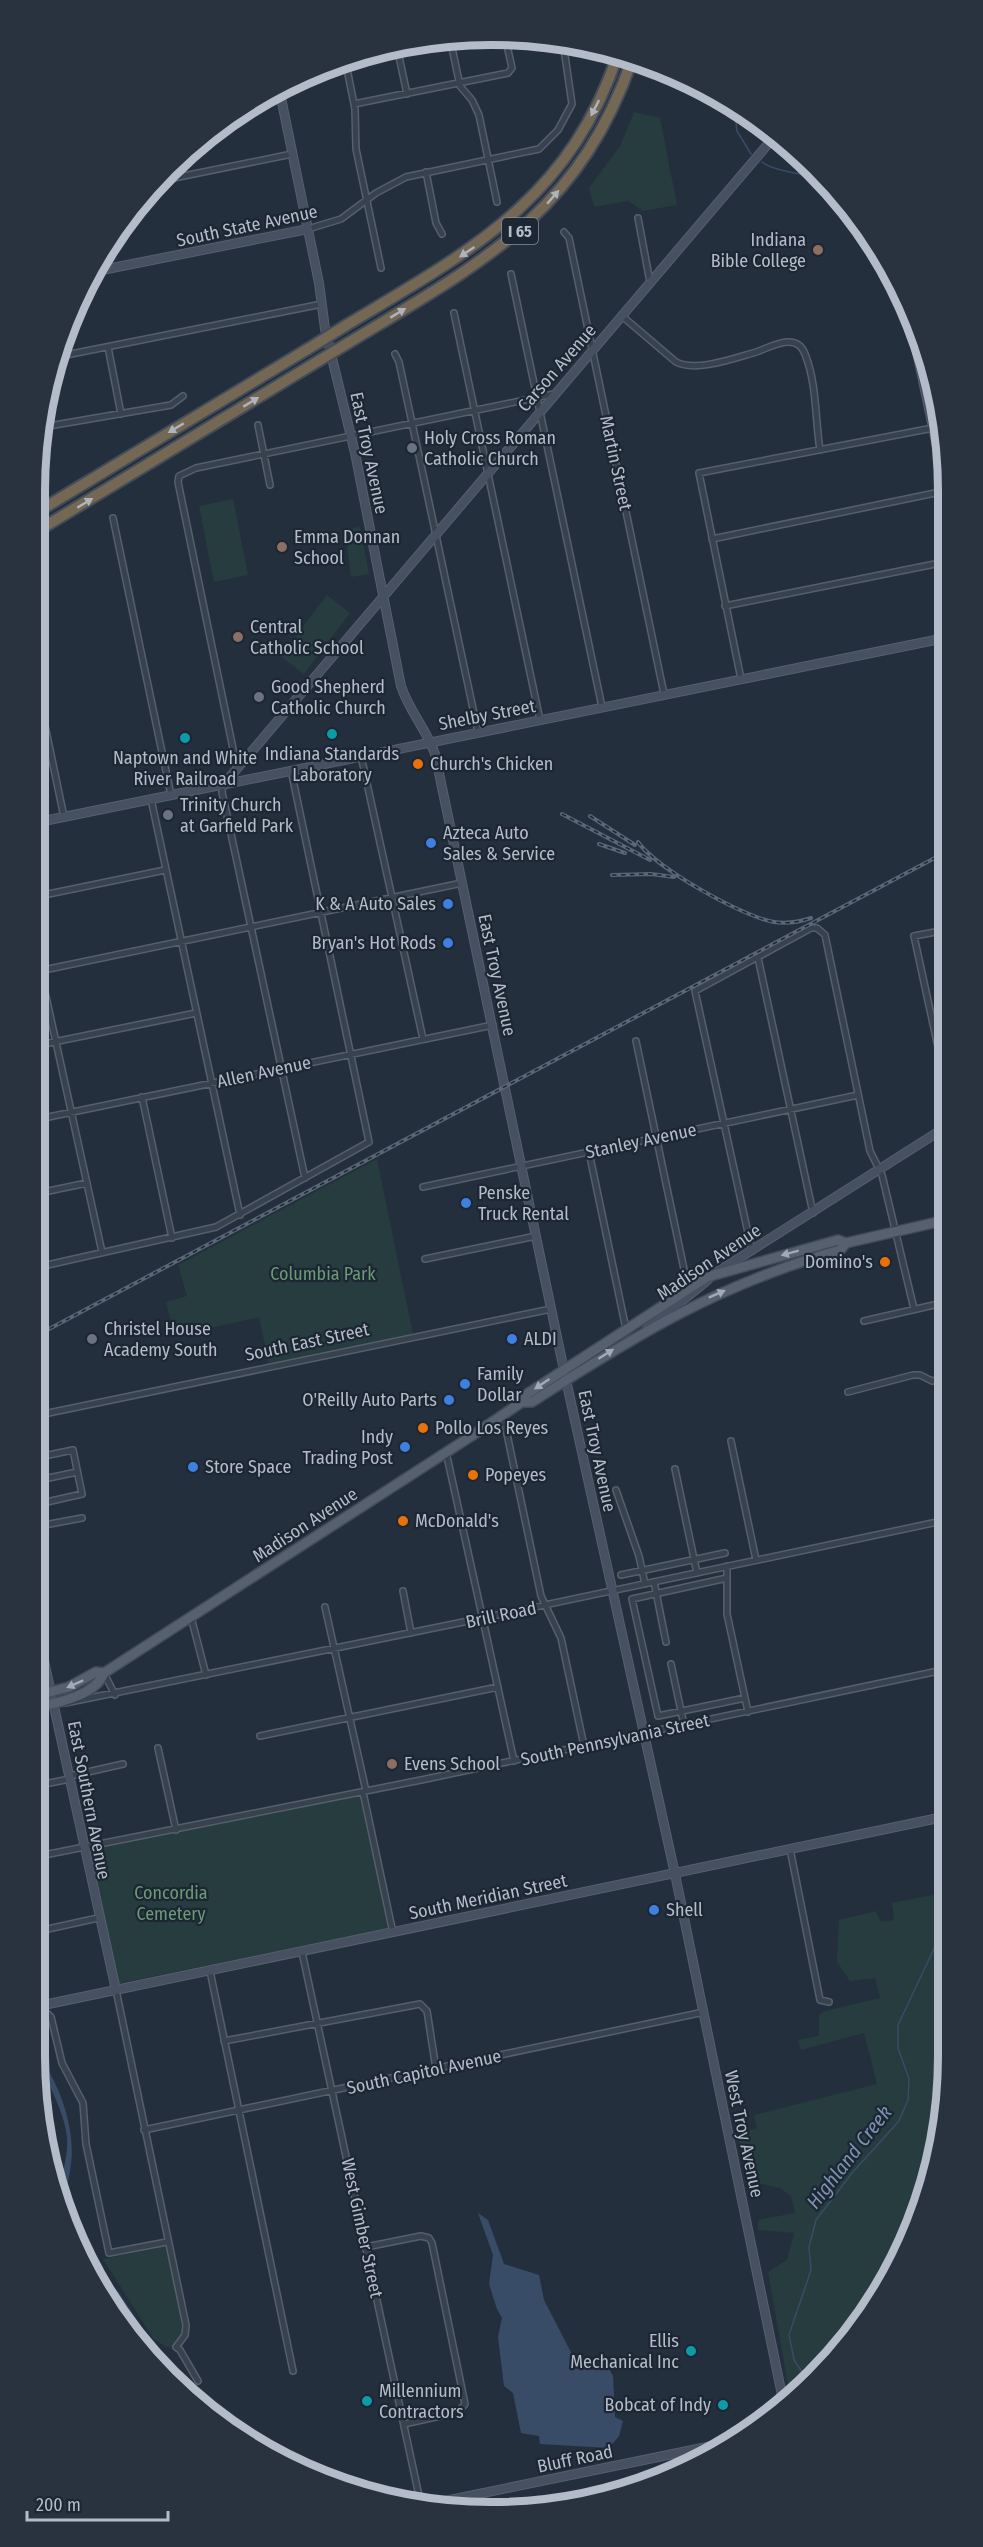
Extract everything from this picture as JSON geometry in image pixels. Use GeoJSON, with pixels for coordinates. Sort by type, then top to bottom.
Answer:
{"type":"FeatureCollection","features":[{"type":"Feature","properties":{"kind":"highway","name":"I 65"},"geometry":{"type":"LineString","coordinates":[[45,507],[465,253],[525,204],[553,173],[581,133],[600,98],[615,62]]}},
{"type":"Feature","properties":{"kind":"highway","name":"I 65"},"geometry":{"type":"LineString","coordinates":[[45,526],[472,267],[504,244],[536,216],[566,183],[590,149],[617,99],[629,67]]}},
{"type":"Feature","properties":{"kind":"main road","name":"East Troy Avenue"},"geometry":{"type":"LineString","coordinates":[[281,98],[332,363],[351,436],[405,697],[431,742],[566,1380],[675,1874]]}},
{"type":"Feature","properties":{"kind":"main road","name":"Carson Avenue"},"geometry":{"type":"LineString","coordinates":[[224,784],[769,142]]}},
{"type":"Feature","properties":{"kind":"main road","name":"South State Avenue"},"geometry":{"type":"LineString","coordinates":[[104,270],[308,229]]}},
{"type":"Feature","properties":{"kind":"main road"},"geometry":{"type":"LineString","coordinates":[[920,367],[934,431]]}},
{"type":"Feature","properties":{"kind":"main road","name":"Shelby Street"},"geometry":{"type":"LineString","coordinates":[[45,821],[938,639]]}},
{"type":"Feature","properties":{"kind":"main road","name":"Madison Avenue"},"geometry":{"type":"LineString","coordinates":[[45,1705],[89,1689],[101,1681],[104,1673],[503,1415],[522,1402],[527,1394],[564,1369],[699,1281],[752,1251],[938,1132]]}},
{"type":"Feature","properties":{"kind":"main road"},"geometry":{"type":"LineString","coordinates":[[714,1274],[838,1240],[846,1243],[938,1222]]}},
{"type":"Feature","properties":{"kind":"main road"},"geometry":{"type":"LineString","coordinates":[[646,1329],[732,1287],[840,1250],[846,1243]]}},
{"type":"Feature","properties":{"kind":"main road","name":"Madison Avenue"},"geometry":{"type":"LineString","coordinates":[[522,1402],[532,1402],[646,1329],[662,1314],[699,1289],[714,1274]]}},
{"type":"Feature","properties":{"kind":"main road","name":"East Southern Avenue"},"geometry":{"type":"LineString","coordinates":[[45,1668],[70,1777],[98,1918],[116,1990]]}},
{"type":"Feature","properties":{"kind":"main road","name":"Madison Avenue"},"geometry":{"type":"LineString","coordinates":[[45,1693],[69,1687],[96,1672],[104,1673]]}},
{"type":"Feature","properties":{"kind":"main road","name":"South Meridian Street"},"geometry":{"type":"LineString","coordinates":[[45,2003],[302,1952],[938,1818]]}},
{"type":"Feature","properties":{"kind":"main road","name":"West Troy Avenue"},"geometry":{"type":"LineString","coordinates":[[675,1874],[782,2394]]}},
{"type":"Feature","properties":{"kind":"main road","name":"Bluff Road"},"geometry":{"type":"LineString","coordinates":[[450,2500],[706,2447]]}},
{"type":"Feature","properties":{"kind":"street"},"geometry":{"type":"LineString","coordinates":[[354,104],[510,71],[506,45]]}},
{"type":"Feature","properties":{"kind":"street"},"geometry":{"type":"LineString","coordinates":[[452,47],[460,83],[478,110],[497,202]]}},
{"type":"Feature","properties":{"kind":"street","name":"South State Avenue"},"geometry":{"type":"LineString","coordinates":[[308,229],[337,220],[397,181],[426,172],[539,149],[558,130],[571,108],[572,92],[565,52]]}},
{"type":"Feature","properties":{"kind":"street"},"geometry":{"type":"LineString","coordinates":[[399,55],[407,94]]}},
{"type":"Feature","properties":{"kind":"street"},"geometry":{"type":"LineString","coordinates":[[347,70],[354,104],[356,147],[381,268]]}},
{"type":"Feature","properties":{"kind":"street"},"geometry":{"type":"LineString","coordinates":[[174,178],[292,154]]}},
{"type":"Feature","properties":{"kind":"street"},"geometry":{"type":"LineString","coordinates":[[426,172],[436,223],[442,234]]}},
{"type":"Feature","properties":{"kind":"street"},"geometry":{"type":"LineString","coordinates":[[638,218],[651,282]]}},
{"type":"Feature","properties":{"kind":"street","name":"Martin Street"},"geometry":{"type":"LineString","coordinates":[[564,232],[568,238],[664,694]]}},
{"type":"Feature","properties":{"kind":"street"},"geometry":{"type":"LineString","coordinates":[[511,274],[602,707]]}},
{"type":"Feature","properties":{"kind":"street"},"geometry":{"type":"LineString","coordinates":[[67,355],[322,304]]}},
{"type":"Feature","properties":{"kind":"street"},"geometry":{"type":"LineString","coordinates":[[454,313],[540,720]]}},
{"type":"Feature","properties":{"kind":"street"},"geometry":{"type":"LineString","coordinates":[[622,316],[673,359],[687,366],[750,354],[787,342],[796,344],[803,349],[818,414],[820,450]]}},
{"type":"Feature","properties":{"kind":"street"},"geometry":{"type":"LineString","coordinates":[[108,347],[121,414]]}},
{"type":"Feature","properties":{"kind":"street"},"geometry":{"type":"LineString","coordinates":[[395,354],[399,362],[413,424],[478,732]]}},
{"type":"Feature","properties":{"kind":"street"},"geometry":{"type":"LineString","coordinates":[[237,768],[178,482],[179,476],[196,468],[554,394]]}},
{"type":"Feature","properties":{"kind":"street"},"geometry":{"type":"LineString","coordinates":[[50,426],[171,405],[183,396]]}},
{"type":"Feature","properties":{"kind":"street"},"geometry":{"type":"LineString","coordinates":[[258,425],[270,485]]}},
{"type":"Feature","properties":{"kind":"street"},"geometry":{"type":"LineString","coordinates":[[741,679],[699,473],[933,428]]}},
{"type":"Feature","properties":{"kind":"street"},"geometry":{"type":"LineString","coordinates":[[712,539],[938,492]]}},
{"type":"Feature","properties":{"kind":"street"},"geometry":{"type":"LineString","coordinates":[[113,518],[171,795]]}},
{"type":"Feature","properties":{"kind":"street"},"geometry":{"type":"LineString","coordinates":[[725,606],[938,563]]}},
{"type":"Feature","properties":{"kind":"street"},"geometry":{"type":"LineString","coordinates":[[45,725],[64,817]]}},
{"type":"Feature","properties":{"kind":"street"},"geometry":{"type":"LineString","coordinates":[[361,756],[423,1039]]}},
{"type":"Feature","properties":{"kind":"street"},"geometry":{"type":"LineString","coordinates":[[45,1265],[216,1227],[369,1142],[291,770]]}},
{"type":"Feature","properties":{"kind":"street"},"geometry":{"type":"LineString","coordinates":[[224,784],[222,792],[305,1178]]}},
{"type":"Feature","properties":{"kind":"street"},"geometry":{"type":"LineString","coordinates":[[151,799],[240,1215]]}},
{"type":"Feature","properties":{"kind":"street"},"geometry":{"type":"LineString","coordinates":[[45,895],[165,870]]}},
{"type":"Feature","properties":{"kind":"street"},"geometry":{"type":"LineString","coordinates":[[45,970],[462,883]]}},
{"type":"Feature","properties":{"kind":"street"},"geometry":{"type":"LineString","coordinates":[[752,1251],[695,992],[811,928],[819,928],[825,935],[870,1151],[879,1170],[896,1231],[914,1309]]}},
{"type":"Feature","properties":{"kind":"street"},"geometry":{"type":"LineString","coordinates":[[938,932],[914,936],[938,1047]]}},
{"type":"Feature","properties":{"kind":"street"},"geometry":{"type":"LineString","coordinates":[[758,958],[813,1213]]}},
{"type":"Feature","properties":{"kind":"street"},"geometry":{"type":"LineString","coordinates":[[45,998],[102,1252]]}},
{"type":"Feature","properties":{"kind":"street"},"geometry":{"type":"LineString","coordinates":[[45,1044],[196,1013]]}},
{"type":"Feature","properties":{"kind":"street","name":"Allen Avenue"},"geometry":{"type":"LineString","coordinates":[[45,1118],[492,1025]]}},
{"type":"Feature","properties":{"kind":"street"},"geometry":{"type":"LineString","coordinates":[[636,1041],[688,1288]]}},
{"type":"Feature","properties":{"kind":"street","name":"Stanley Avenue"},"geometry":{"type":"LineString","coordinates":[[423,1187],[858,1095]]}},
{"type":"Feature","properties":{"kind":"street"},"geometry":{"type":"LineString","coordinates":[[142,1097],[172,1238]]}},
{"type":"Feature","properties":{"kind":"street"},"geometry":{"type":"LineString","coordinates":[[589,1152],[626,1329]]}},
{"type":"Feature","properties":{"kind":"street"},"geometry":{"type":"LineString","coordinates":[[45,1192],[87,1183]]}},
{"type":"Feature","properties":{"kind":"street"},"geometry":{"type":"LineString","coordinates":[[425,1259],[536,1236]]}},
{"type":"Feature","properties":{"kind":"street"},"geometry":{"type":"LineString","coordinates":[[864,1321],[938,1304]]}},
{"type":"Feature","properties":{"kind":"street","name":"South East Street"},"geometry":{"type":"LineString","coordinates":[[45,1414],[551,1309]]}},
{"type":"Feature","properties":{"kind":"street"},"geometry":{"type":"LineString","coordinates":[[848,1392],[914,1375],[920,1375],[932,1381],[938,1380]]}},
{"type":"Feature","properties":{"kind":"street"},"geometry":{"type":"LineString","coordinates":[[503,1415],[541,1596],[561,1638],[584,1746]]}},
{"type":"Feature","properties":{"kind":"street"},"geometry":{"type":"LineString","coordinates":[[730,1441],[756,1560]]}},
{"type":"Feature","properties":{"kind":"street"},"geometry":{"type":"LineString","coordinates":[[45,1456],[73,1450],[81,1494],[45,1502]]}},
{"type":"Feature","properties":{"kind":"street"},"geometry":{"type":"LineString","coordinates":[[446,1452],[514,1761]]}},
{"type":"Feature","properties":{"kind":"street"},"geometry":{"type":"LineString","coordinates":[[675,1468],[697,1573]]}},
{"type":"Feature","properties":{"kind":"street"},"geometry":{"type":"LineString","coordinates":[[45,1481],[77,1472]]}},
{"type":"Feature","properties":{"kind":"street"},"geometry":{"type":"LineString","coordinates":[[616,1490],[645,1584]]}},
{"type":"Feature","properties":{"kind":"street"},"geometry":{"type":"LineString","coordinates":[[45,1525],[82,1518]]}},
{"type":"Feature","properties":{"kind":"street","name":"Brill Road"},"geometry":{"type":"LineString","coordinates":[[54,1703],[76,1703],[938,1522]]}},
{"type":"Feature","properties":{"kind":"street"},"geometry":{"type":"LineString","coordinates":[[621,1575],[725,1553]]}},
{"type":"Feature","properties":{"kind":"street"},"geometry":{"type":"LineString","coordinates":[[727,1566],[727,1614],[748,1712]]}},
{"type":"Feature","properties":{"kind":"street"},"geometry":{"type":"LineString","coordinates":[[727,1578],[632,1599],[658,1716],[745,1698]]}},
{"type":"Feature","properties":{"kind":"street"},"geometry":{"type":"LineString","coordinates":[[654,1582],[666,1642]]}},
{"type":"Feature","properties":{"kind":"street"},"geometry":{"type":"LineString","coordinates":[[403,1591],[411,1633]]}},
{"type":"Feature","properties":{"kind":"street"},"geometry":{"type":"LineString","coordinates":[[325,1607],[351,1717],[393,1933]]}},
{"type":"Feature","properties":{"kind":"street"},"geometry":{"type":"LineString","coordinates":[[191,1617],[206,1675]]}},
{"type":"Feature","properties":{"kind":"street"},"geometry":{"type":"LineString","coordinates":[[671,1665],[684,1725]]}},
{"type":"Feature","properties":{"kind":"street","name":"South Pennsylvania Street"},"geometry":{"type":"LineString","coordinates":[[45,1855],[364,1792],[938,1671]]}},
{"type":"Feature","properties":{"kind":"street"},"geometry":{"type":"LineString","coordinates":[[104,1673],[114,1695]]}},
{"type":"Feature","properties":{"kind":"street"},"geometry":{"type":"LineString","coordinates":[[260,1736],[498,1687]]}},
{"type":"Feature","properties":{"kind":"street"},"geometry":{"type":"LineString","coordinates":[[158,1748],[176,1830]]}},
{"type":"Feature","properties":{"kind":"street"},"geometry":{"type":"LineString","coordinates":[[45,1783],[123,1764]]}},
{"type":"Feature","properties":{"kind":"street"},"geometry":{"type":"LineString","coordinates":[[790,1849],[820,2000],[829,2002]]}},
{"type":"Feature","properties":{"kind":"street"},"geometry":{"type":"LineString","coordinates":[[45,1930],[98,1918]]}},
{"type":"Feature","properties":{"kind":"street","name":"West Gimber Street"},"geometry":{"type":"LineString","coordinates":[[302,1952],[418,2495]]}},
{"type":"Feature","properties":{"kind":"street"},"geometry":{"type":"LineString","coordinates":[[210,1971],[293,2371]]}},
{"type":"Feature","properties":{"kind":"street"},"geometry":{"type":"LineString","coordinates":[[116,1990],[186,2325],[185,2336],[176,2347],[198,2381]]}},
{"type":"Feature","properties":{"kind":"street"},"geometry":{"type":"LineString","coordinates":[[224,2041],[420,2004],[427,2011],[436,2069]]}},
{"type":"Feature","properties":{"kind":"street","name":"South Capitol Avenue"},"geometry":{"type":"LineString","coordinates":[[144,2130],[704,2012]]}},
{"type":"Feature","properties":{"kind":"street"},"geometry":{"type":"LineString","coordinates":[[45,2013],[52,2019],[62,2063],[83,2103],[86,2144],[109,2253],[167,2242]]}},
{"type":"Feature","properties":{"kind":"street"},"geometry":{"type":"LineString","coordinates":[[366,2247],[421,2236],[429,2238],[432,2243],[465,2404],[458,2412],[404,2424]]}},
{"type":"Feature","properties":{"kind":"green space"},"geometry":{"type":"Polygon","coordinates":[[[634,112],[660,118],[677,205],[643,211],[628,201],[594,207],[589,188],[620,146],[634,112]]]}},
{"type":"Feature","properties":{"kind":"green space"},"geometry":{"type":"Polygon","coordinates":[[[233,499],[248,575],[214,582],[199,506],[233,499]]]}},
{"type":"Feature","properties":{"kind":"green space"},"geometry":{"type":"Polygon","coordinates":[[[360,527],[369,574],[351,577],[345,529],[360,527]]]}},
{"type":"Feature","properties":{"kind":"green space"},"geometry":{"type":"Polygon","coordinates":[[[327,595],[350,613],[304,674],[280,656],[327,595]]]}},
{"type":"Feature","properties":{"kind":"green space","name":"Columbia Park"},"geometry":{"type":"Polygon","coordinates":[[[377,1159],[413,1334],[269,1364],[259,1317],[174,1336],[166,1302],[187,1296],[178,1265],[377,1159]]]}},
{"type":"Feature","properties":{"kind":"green space","name":"Concordia Cemetery"},"geometry":{"type":"Polygon","coordinates":[[[360,1796],[388,1929],[115,1984],[88,1850],[360,1796]]]}},
{"type":"Feature","properties":{"kind":"green space"},"geometry":{"type":"Polygon","coordinates":[[[938,1894],[937,2085],[929,2143],[923,2171],[904,2226],[878,2279],[846,2327],[789,2388],[768,2272],[787,2260],[794,2233],[758,2230],[758,2220],[795,2213],[791,2196],[780,2188],[749,2181],[736,2131],[757,2129],[754,2115],[877,2084],[864,2033],[801,2050],[798,2040],[819,2036],[819,2015],[825,2011],[880,1998],[875,1978],[850,1981],[837,1962],[839,1920],[876,1911],[881,1922],[894,1920],[892,1903],[938,1894]]]}},
{"type":"Feature","properties":{"kind":"green space"},"geometry":{"type":"Polygon","coordinates":[[[167,2246],[186,2332],[172,2347],[166,2347],[153,2338],[103,2259],[167,2246]]]}},
{"type":"Feature","properties":{"kind":"water"},"geometry":{"type":"Polygon","coordinates":[[[45,2065],[58,2089],[71,2135],[71,2164],[67,2192],[62,2178],[67,2147],[66,2130],[47,2080],[45,2065]]]}},
{"type":"Feature","properties":{"kind":"water"},"geometry":{"type":"Polygon","coordinates":[[[478,2213],[488,2220],[504,2264],[539,2275],[544,2300],[577,2364],[591,2370],[608,2367],[613,2376],[615,2417],[623,2421],[619,2436],[609,2448],[540,2444],[539,2436],[521,2433],[513,2393],[504,2386],[498,2337],[502,2318],[489,2284],[493,2255],[478,2213]]]}},
{"type":"Feature","properties":{"kind":"water"},"geometry":{"type":"Polygon","coordinates":[[[102,2273],[119,2293],[159,2353],[120,2304],[102,2273]]]}},
{"type":"Feature","properties":{"kind":"waterway","name":"Highland Creek"},"geometry":{"type":"LineString","coordinates":[[735,117],[737,131],[751,154]]}},
{"type":"Feature","properties":{"kind":"waterway","name":"Highland Creek"},"geometry":{"type":"LineString","coordinates":[[762,162],[788,172],[805,174]]}},
{"type":"Feature","properties":{"kind":"waterway","name":"Highland Creek"},"geometry":{"type":"LineString","coordinates":[[806,2372],[802,2372],[794,2360],[789,2335],[811,2270],[809,2247],[816,2220],[852,2173],[899,2121],[908,2100],[909,2079],[898,2048],[898,2025],[938,1940]]}},
{"type":"Feature","properties":{"kind":"railway"},"geometry":{"type":"LineString","coordinates":[[562,814],[650,860]]}},
{"type":"Feature","properties":{"kind":"railway"},"geometry":{"type":"LineString","coordinates":[[590,816],[635,845]]}},
{"type":"Feature","properties":{"kind":"railway"},"geometry":{"type":"LineString","coordinates":[[638,842],[662,865],[701,890],[742,911],[779,923],[811,918]]}},
{"type":"Feature","properties":{"kind":"railway"},"geometry":{"type":"LineString","coordinates":[[599,844],[625,853]]}},
{"type":"Feature","properties":{"kind":"railway"},"geometry":{"type":"LineString","coordinates":[[45,1331],[938,856]]}},
{"type":"Feature","properties":{"kind":"railway"},"geometry":{"type":"LineString","coordinates":[[612,875],[651,874],[674,877]]}},
{"type":"Feature","properties":{"kind":"place","name":"Indiana Bible College"},"geometry":{"type":"Point","coordinates":[818,250]}},
{"type":"Feature","properties":{"kind":"place","name":"Holy Cross Roman Catholic Church"},"geometry":{"type":"Point","coordinates":[412,448]}},
{"type":"Feature","properties":{"kind":"place","name":"Emma Donnan School"},"geometry":{"type":"Point","coordinates":[282,547]}},
{"type":"Feature","properties":{"kind":"place","name":"Central Catholic School"},"geometry":{"type":"Point","coordinates":[238,637]}},
{"type":"Feature","properties":{"kind":"place","name":"Good Shepherd Catholic Church"},"geometry":{"type":"Point","coordinates":[259,697]}},
{"type":"Feature","properties":{"kind":"place","name":"Indiana Standards Laboratory"},"geometry":{"type":"Point","coordinates":[332,734]}},
{"type":"Feature","properties":{"kind":"place","name":"Naptown and White River Railroad"},"geometry":{"type":"Point","coordinates":[185,738]}},
{"type":"Feature","properties":{"kind":"place","name":"Church's Chicken"},"geometry":{"type":"Point","coordinates":[418,764]}},
{"type":"Feature","properties":{"kind":"place","name":"Trinity Church at Garfield Park"},"geometry":{"type":"Point","coordinates":[168,815]}},
{"type":"Feature","properties":{"kind":"place","name":"Azteca Auto Sales & Service"},"geometry":{"type":"Point","coordinates":[431,843]}},
{"type":"Feature","properties":{"kind":"place","name":"K & A Auto Sales"},"geometry":{"type":"Point","coordinates":[448,904]}},
{"type":"Feature","properties":{"kind":"place","name":"Bryan's Hot Rods"},"geometry":{"type":"Point","coordinates":[448,943]}},
{"type":"Feature","properties":{"kind":"place","name":"Penske Truck Rental"},"geometry":{"type":"Point","coordinates":[466,1203]}},
{"type":"Feature","properties":{"kind":"place","name":"Domino's"},"geometry":{"type":"Point","coordinates":[885,1262]}},
{"type":"Feature","properties":{"kind":"place","name":"Christel House Academy South"},"geometry":{"type":"Point","coordinates":[92,1339]}},
{"type":"Feature","properties":{"kind":"place","name":"ALDI"},"geometry":{"type":"Point","coordinates":[512,1339]}},
{"type":"Feature","properties":{"kind":"place","name":"Family Dollar"},"geometry":{"type":"Point","coordinates":[465,1384]}},
{"type":"Feature","properties":{"kind":"place","name":"O'Reilly Auto Parts"},"geometry":{"type":"Point","coordinates":[449,1400]}},
{"type":"Feature","properties":{"kind":"place","name":"Pollo Los Reyes"},"geometry":{"type":"Point","coordinates":[423,1428]}},
{"type":"Feature","properties":{"kind":"place","name":"Indy Trading Post"},"geometry":{"type":"Point","coordinates":[405,1447]}},
{"type":"Feature","properties":{"kind":"place","name":"Store Space"},"geometry":{"type":"Point","coordinates":[193,1467]}},
{"type":"Feature","properties":{"kind":"place","name":"Popeyes"},"geometry":{"type":"Point","coordinates":[473,1475]}},
{"type":"Feature","properties":{"kind":"place","name":"McDonald's"},"geometry":{"type":"Point","coordinates":[403,1521]}},
{"type":"Feature","properties":{"kind":"place","name":"Evens School"},"geometry":{"type":"Point","coordinates":[392,1764]}},
{"type":"Feature","properties":{"kind":"place","name":"Shell"},"geometry":{"type":"Point","coordinates":[654,1910]}},
{"type":"Feature","properties":{"kind":"place","name":"Ellis Mechanical Inc"},"geometry":{"type":"Point","coordinates":[691,2351]}},
{"type":"Feature","properties":{"kind":"place","name":"Millennium Contractors"},"geometry":{"type":"Point","coordinates":[367,2401]}},
{"type":"Feature","properties":{"kind":"place","name":"Bobcat of Indy"},"geometry":{"type":"Point","coordinates":[723,2405]}}]}
